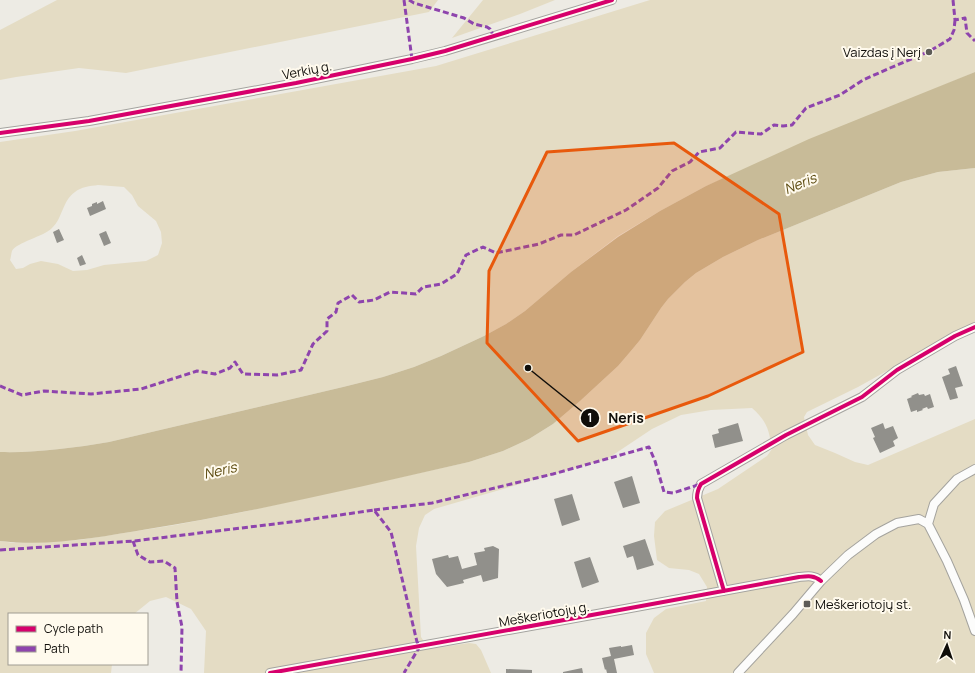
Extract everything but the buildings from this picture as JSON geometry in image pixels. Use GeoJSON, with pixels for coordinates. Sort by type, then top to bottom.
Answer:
{"type":"FeatureCollection","features":[{"type":"Feature","properties":{"kind":"street","name":"Verkių g."},"geometry":{"type":"LineString","coordinates":[[0,133],[89,121],[296,83],[412,59],[452,49],[612,0]]}},
{"type":"Feature","properties":{"kind":"street"},"geometry":{"type":"LineString","coordinates":[[724,591],[697,498],[698,488],[701,484],[786,435],[862,397],[897,370],[954,336],[975,327]]}},
{"type":"Feature","properties":{"kind":"street"},"geometry":{"type":"LineString","coordinates":[[928,524],[934,504],[956,479],[975,469]]}},
{"type":"Feature","properties":{"kind":"street"},"geometry":{"type":"LineString","coordinates":[[738,673],[793,614],[821,581],[848,555],[876,534],[897,523],[919,519],[928,524],[947,561],[964,600],[975,631]]}},
{"type":"Feature","properties":{"kind":"street","name":"Meškeriotojų g."},"geometry":{"type":"LineString","coordinates":[[270,673],[799,577],[812,576],[821,581]]}},
{"type":"Feature","properties":{"kind":"highlighted area"},"geometry":{"type":"Polygon","coordinates":[[[674,143],[779,214],[803,352],[708,396],[578,441],[487,343],[489,271],[547,152],[674,143]]]}},
{"type":"Feature","properties":{"kind":"shaded area"},"geometry":{"type":"Polygon","coordinates":[[[57,0],[438,0],[429,12],[126,73],[79,68],[0,80],[0,30],[57,0]]]}},
{"type":"Feature","properties":{"kind":"shaded area"},"geometry":{"type":"Polygon","coordinates":[[[483,0],[555,0],[452,38],[483,0]]]}},
{"type":"Feature","properties":{"kind":"shaded area"},"geometry":{"type":"Polygon","coordinates":[[[650,0],[975,0],[975,72],[706,186],[618,236],[571,272],[525,311],[506,324],[441,356],[383,377],[109,442],[55,450],[0,452],[0,142],[75,131],[436,66],[650,0]],[[98,185],[77,190],[67,200],[56,224],[52,228],[43,234],[19,245],[12,251],[10,260],[16,269],[41,261],[58,264],[73,271],[87,270],[104,265],[146,261],[158,255],[162,243],[161,232],[156,221],[138,206],[132,195],[124,187],[98,185]]]}},
{"type":"Feature","properties":{"kind":"shaded area"},"geometry":{"type":"Polygon","coordinates":[[[975,168],[975,322],[858,387],[807,412],[804,417],[808,435],[815,445],[855,462],[868,465],[975,419],[975,673],[654,673],[646,654],[646,633],[654,618],[666,609],[706,601],[707,587],[699,574],[689,570],[669,568],[657,560],[654,536],[655,522],[665,511],[718,489],[767,456],[772,449],[770,436],[761,417],[752,408],[711,410],[681,415],[652,429],[607,459],[434,509],[425,515],[419,528],[416,546],[421,637],[429,649],[469,643],[476,644],[481,650],[491,673],[204,673],[206,631],[191,609],[166,597],[150,601],[135,613],[8,613],[8,665],[112,665],[111,673],[0,673],[0,541],[14,543],[79,540],[175,525],[243,512],[469,462],[503,451],[529,439],[553,424],[618,366],[640,340],[668,299],[696,273],[723,257],[758,240],[901,182],[938,172],[975,168]]]}},
{"type":"Feature","properties":{"kind":"water"},"geometry":{"type":"Polygon","coordinates":[[[975,72],[975,168],[938,172],[901,182],[758,240],[723,257],[696,273],[668,299],[640,340],[618,366],[553,424],[529,439],[503,451],[469,462],[229,515],[93,538],[37,543],[0,541],[0,452],[55,450],[109,442],[343,387],[383,377],[414,367],[484,336],[506,324],[525,311],[571,272],[618,237],[660,211],[706,186],[809,139],[975,72]]]}},
{"type":"Feature","properties":{"kind":"marked path"},"geometry":{"type":"LineString","coordinates":[[404,0],[412,59]]}},
{"type":"Feature","properties":{"kind":"marked path"},"geometry":{"type":"LineString","coordinates":[[409,0],[414,3],[464,18],[474,24],[487,27],[490,29],[494,37]]}},
{"type":"Feature","properties":{"kind":"marked path"},"geometry":{"type":"LineString","coordinates":[[953,0],[955,20],[965,18],[967,33],[975,41]]}},
{"type":"Feature","properties":{"kind":"marked path"},"geometry":{"type":"LineString","coordinates":[[0,386],[22,395],[44,391],[91,394],[141,389],[197,371],[215,374],[230,368],[235,362],[243,374],[277,375],[301,370],[313,344],[327,331],[327,319],[336,312],[338,303],[352,295],[359,302],[374,300],[390,292],[416,294],[423,287],[441,284],[457,274],[466,255],[483,247],[496,253],[539,244],[561,235],[574,235],[626,210],[658,188],[672,171],[690,162],[699,152],[720,148],[736,132],[761,134],[774,125],[792,125],[806,108],[840,95],[863,80],[928,52],[950,39],[954,30],[955,20]]}},
{"type":"Feature","properties":{"kind":"marked path"},"geometry":{"type":"LineString","coordinates":[[374,510],[432,503],[553,474],[649,447],[655,461],[664,492],[673,493],[701,484]]}},
{"type":"Feature","properties":{"kind":"marked path"},"geometry":{"type":"LineString","coordinates":[[0,550],[134,541],[299,521],[374,510],[391,532],[417,642],[420,646],[404,673]]}},
{"type":"Feature","properties":{"kind":"marked path"},"geometry":{"type":"LineString","coordinates":[[133,541],[138,555],[150,562],[164,561],[175,568],[177,602],[182,627],[181,673]]}},
{"type":"Feature","properties":{"kind":"cycle path"},"geometry":{"type":"LineString","coordinates":[[0,133],[89,121],[296,83],[412,59],[445,51],[612,0]]}},
{"type":"Feature","properties":{"kind":"cycle path"},"geometry":{"type":"LineString","coordinates":[[724,591],[697,498],[701,484],[786,435],[862,397],[897,370],[955,336],[975,327]]}},
{"type":"Feature","properties":{"kind":"cycle path"},"geometry":{"type":"LineString","coordinates":[[270,673],[799,577],[808,576],[821,581]]}},
{"type":"Feature","properties":{"kind":"place","name":"Vaizdas į Nerį"},"geometry":{"type":"Point","coordinates":[929,52]}},
{"type":"Feature","properties":{"kind":"place","name":"Neris"},"geometry":{"type":"Point","coordinates":[528,368]}},
{"type":"Feature","properties":{"kind":"place","name":"Meškeriotojų st."},"geometry":{"type":"Point","coordinates":[807,604]}}]}
